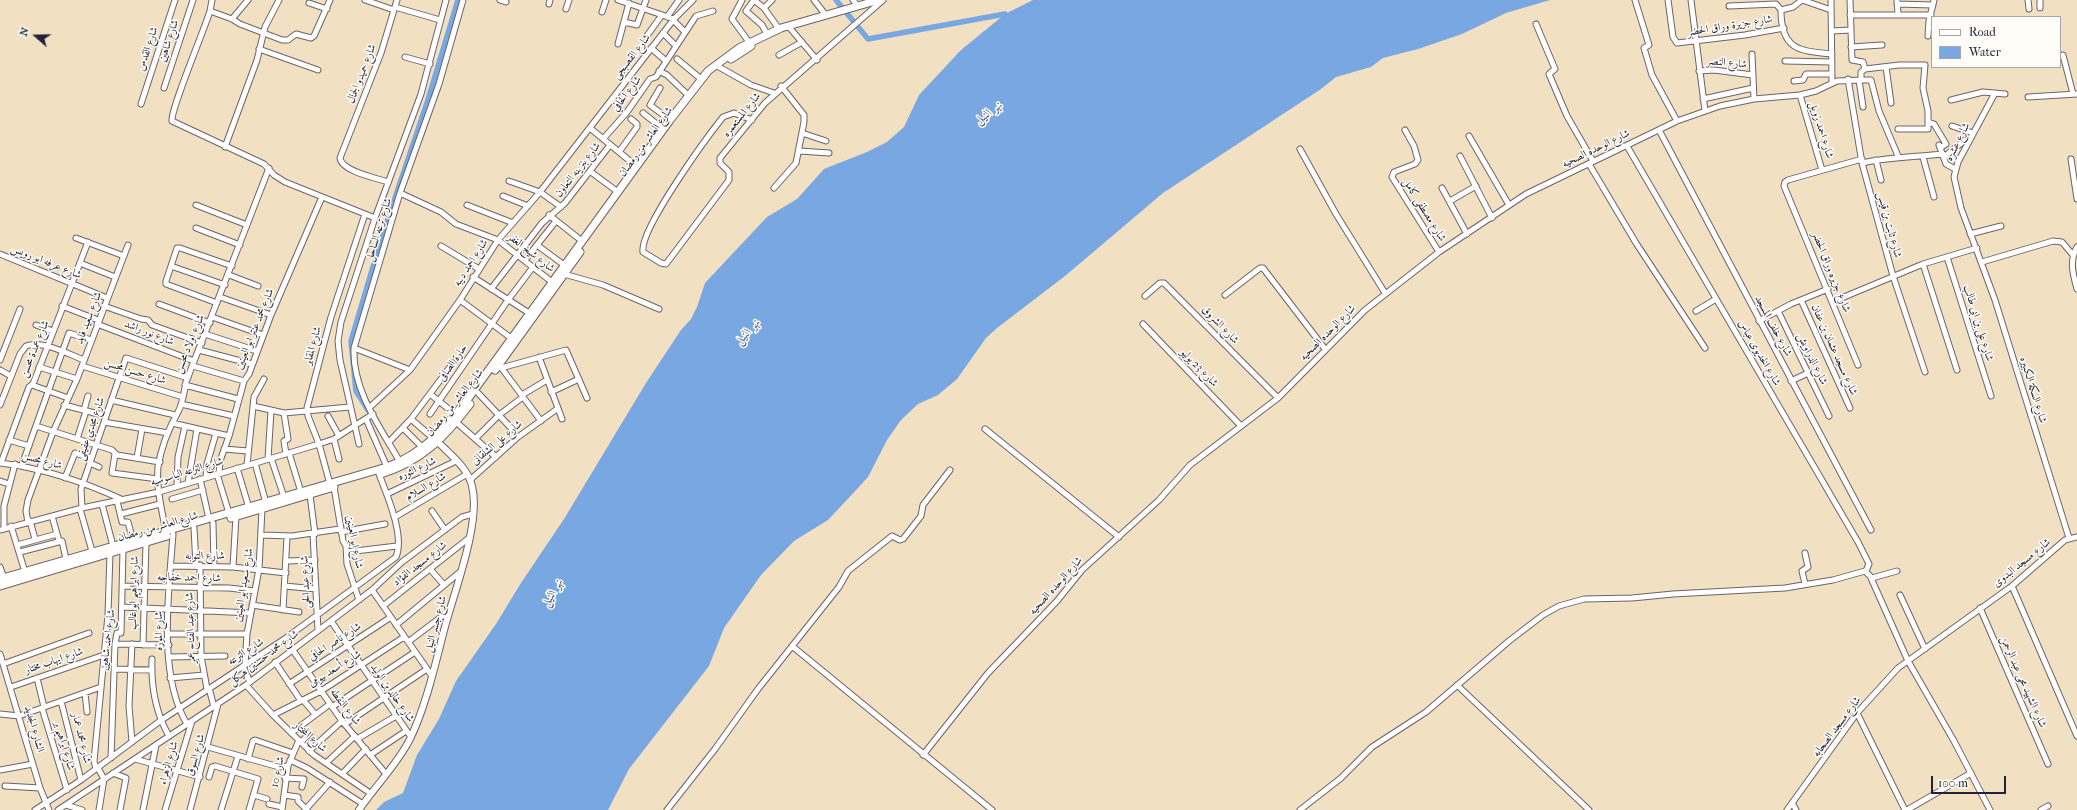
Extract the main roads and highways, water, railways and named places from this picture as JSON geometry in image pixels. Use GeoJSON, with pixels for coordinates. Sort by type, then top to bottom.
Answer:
{"type":"FeatureCollection","features":[{"type":"Feature","properties":{"kind":"main road","name":"شارع العاشر من رمضان"},"geometry":{"type":"LineString","coordinates":[[456,418],[511,338],[700,79],[714,66],[749,42],[767,34],[849,7],[855,3],[879,0]]}},
{"type":"Feature","properties":{"kind":"main road","name":"شارع العاشر من رمضان"},"geometry":{"type":"LineString","coordinates":[[0,586],[132,541],[194,528],[229,513],[301,492],[332,486],[378,474],[412,461],[436,441],[500,366],[564,274],[700,85],[720,67],[748,47],[781,32],[784,28]]}},
{"type":"Feature","properties":{"kind":"main road","name":"شارع العاشر من رمضان"},"geometry":{"type":"LineString","coordinates":[[2,578],[66,559],[77,559],[92,551],[123,549],[146,543],[170,533],[211,521],[236,516],[310,495],[400,462],[436,441]]}},
{"type":"Feature","properties":{"kind":"water","name":"نهر النيل"},"geometry":{"type":"Polygon","coordinates":[[[1033,0],[1550,0],[1506,13],[1462,34],[1418,49],[1383,58],[1371,67],[1336,77],[1321,89],[1163,193],[1065,276],[997,328],[986,338],[957,379],[938,395],[918,404],[901,420],[887,440],[868,477],[828,520],[794,541],[761,575],[724,628],[709,666],[629,769],[608,810],[376,810],[384,802],[403,793],[417,755],[439,719],[456,681],[496,624],[521,583],[564,519],[646,383],[681,330],[691,319],[697,307],[705,283],[767,217],[797,199],[824,169],[867,152],[887,142],[904,127],[919,95],[961,50],[1005,14],[1033,0]]]}},
{"type":"Feature","properties":{"kind":"waterway"},"geometry":{"type":"LineString","coordinates":[[368,410],[356,391],[351,341],[381,240],[427,103],[458,0]]}},
{"type":"Feature","properties":{"kind":"waterway"},"geometry":{"type":"LineString","coordinates":[[836,0],[868,39],[1005,14]]}}]}
